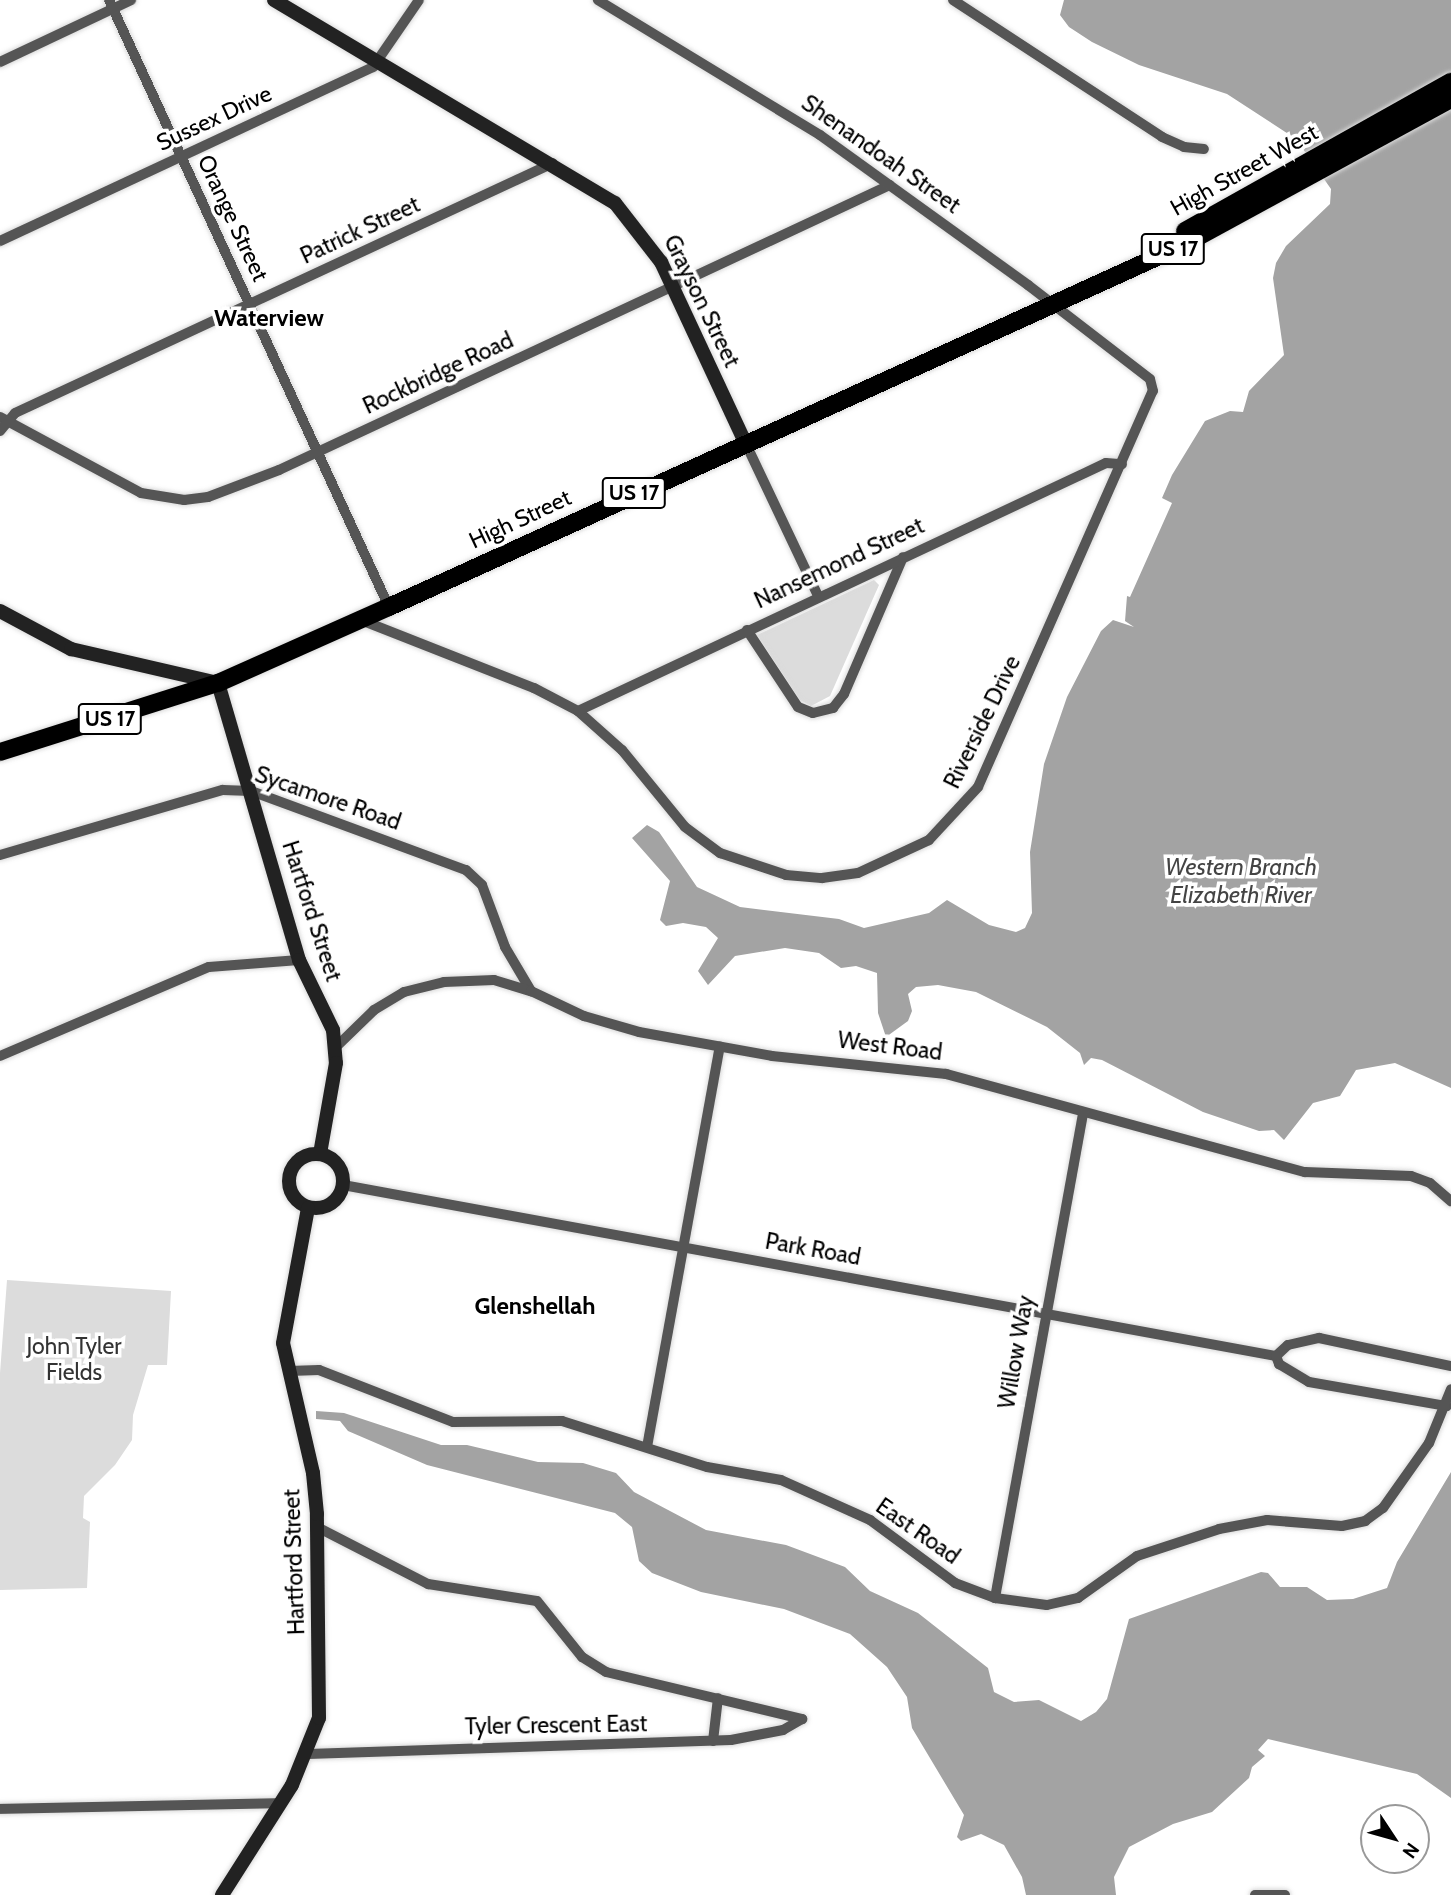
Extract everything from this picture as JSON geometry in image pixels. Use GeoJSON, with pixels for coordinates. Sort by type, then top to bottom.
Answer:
{"type":"FeatureCollection","features":[{"type":"Feature","properties":{"kind":"main road","name":"High Street West"},"geometry":{"type":"LineString","coordinates":[[1049,302],[1181,246],[1451,82]]}},
{"type":"Feature","properties":{"kind":"main road","name":"High Street West"},"geometry":{"type":"LineString","coordinates":[[1289,181],[1451,99]]}},
{"type":"Feature","properties":{"kind":"main road","name":"High Street"},"geometry":{"type":"LineString","coordinates":[[0,752],[218,682],[361,620],[1049,302]]}},
{"type":"Feature","properties":{"kind":"street"},"geometry":{"type":"LineString","coordinates":[[0,62],[111,4],[131,0]]}},
{"type":"Feature","properties":{"kind":"street","name":"Grayson Street"},"geometry":{"type":"LineString","coordinates":[[274,0],[594,187],[628,216],[673,286],[818,596]]}},
{"type":"Feature","properties":{"kind":"street"},"geometry":{"type":"LineString","coordinates":[[380,61],[419,0]]}},
{"type":"Feature","properties":{"kind":"street","name":"Shenandoah Street"},"geometry":{"type":"LineString","coordinates":[[598,0],[820,135],[1127,362]]}},
{"type":"Feature","properties":{"kind":"street"},"geometry":{"type":"LineString","coordinates":[[953,0],[1162,137],[1184,147],[1204,149]]}},
{"type":"Feature","properties":{"kind":"street","name":"Orange Street"},"geometry":{"type":"LineString","coordinates":[[111,4],[389,607]]}},
{"type":"Feature","properties":{"kind":"street","name":"Sussex Drive"},"geometry":{"type":"LineString","coordinates":[[0,241],[380,61]]}},
{"type":"Feature","properties":{"kind":"street","name":"Patrick Street"},"geometry":{"type":"LineString","coordinates":[[4,419],[553,163]]}},
{"type":"Feature","properties":{"kind":"street","name":"Rockbridge Road"},"geometry":{"type":"LineString","coordinates":[[4,419],[121,485],[160,498],[184,500],[227,492],[890,185]]}},
{"type":"Feature","properties":{"kind":"street","name":"Riverside Drive"},"geometry":{"type":"LineString","coordinates":[[361,620],[534,688],[578,711],[622,750],[685,827],[729,858],[768,872],[804,877],[840,876],[886,864],[929,840],[978,787],[1153,391],[1150,379],[1127,362]]}},
{"type":"Feature","properties":{"kind":"street"},"geometry":{"type":"LineString","coordinates":[[0,431],[4,419]]}},
{"type":"Feature","properties":{"kind":"street","name":"Nansemond Street"},"geometry":{"type":"LineString","coordinates":[[578,711],[747,629],[1106,463],[1122,464]]}},
{"type":"Feature","properties":{"kind":"street"},"geometry":{"type":"LineString","coordinates":[[747,629],[798,707],[813,713],[833,708],[844,694],[903,557]]}},
{"type":"Feature","properties":{"kind":"street"},"geometry":{"type":"LineString","coordinates":[[0,611],[71,649],[218,682]]}},
{"type":"Feature","properties":{"kind":"street","name":"Hartford Street"},"geometry":{"type":"LineString","coordinates":[[218,682],[299,960],[327,1016],[336,1047],[320,1154]]}},
{"type":"Feature","properties":{"kind":"street","name":"Sycamore Road"},"geometry":{"type":"LineString","coordinates":[[0,855],[223,790],[251,791],[466,870],[482,886],[505,947],[531,991]]}},
{"type":"Feature","properties":{"kind":"street"},"geometry":{"type":"LineString","coordinates":[[0,1056],[209,967],[299,960]]}},
{"type":"Feature","properties":{"kind":"street","name":"West Road"},"geometry":{"type":"LineString","coordinates":[[336,1047],[374,1010],[421,987],[474,979],[531,991],[604,1023],[720,1047],[946,1073],[1083,1114],[1305,1172],[1411,1177],[1430,1183],[1451,1201]]}},
{"type":"Feature","properties":{"kind":"street"},"geometry":{"type":"LineString","coordinates":[[647,1447],[720,1047]]}},
{"type":"Feature","properties":{"kind":"street","name":"Willow Way"},"geometry":{"type":"LineString","coordinates":[[995,1598],[1044,1313],[1083,1114]]}},
{"type":"Feature","properties":{"kind":"street"},"geometry":{"type":"LineString","coordinates":[[320,1154],[340,1168],[343,1185],[331,1205],[308,1208],[290,1192],[289,1176],[304,1157],[320,1154]]}},
{"type":"Feature","properties":{"kind":"street","name":"Park Road"},"geometry":{"type":"LineString","coordinates":[[343,1185],[1276,1356],[1279,1364],[1309,1382],[1447,1406]]}},
{"type":"Feature","properties":{"kind":"street","name":"Hartford Street"},"geometry":{"type":"LineString","coordinates":[[222,1895],[282,1802],[308,1754],[321,1696],[313,1473],[289,1371],[284,1328],[308,1208]]}},
{"type":"Feature","properties":{"kind":"street"},"geometry":{"type":"LineString","coordinates":[[1276,1356],[1288,1346],[1319,1338],[1451,1366]]}},
{"type":"Feature","properties":{"kind":"street","name":"East Road"},"geometry":{"type":"LineString","coordinates":[[289,1371],[320,1370],[453,1422],[554,1420],[707,1467],[804,1487],[870,1520],[955,1583],[995,1598],[1047,1605],[1067,1602],[1137,1556],[1243,1523],[1287,1519],[1342,1526],[1364,1521],[1382,1508],[1429,1443],[1447,1406],[1451,1388]]}},
{"type":"Feature","properties":{"kind":"street"},"geometry":{"type":"LineString","coordinates":[[317,1527],[428,1584],[537,1601],[552,1614],[582,1657],[606,1672],[718,1698],[713,1741]]}},
{"type":"Feature","properties":{"kind":"street","name":"Tyler Crescent East"},"geometry":{"type":"LineString","coordinates":[[308,1754],[713,1741],[783,1730],[802,1719],[718,1698]]}},
{"type":"Feature","properties":{"kind":"street"},"geometry":{"type":"LineString","coordinates":[[0,1809],[282,1802]]}},
{"type":"Feature","properties":{"kind":"street"},"geometry":{"type":"LineString","coordinates":[[1255,1895],[1285,1895]]}},
{"type":"Feature","properties":{"kind":"green space"},"geometry":{"type":"Polygon","coordinates":[[[874,580],[879,585],[830,696],[811,706],[800,700],[757,635],[874,580]]]}},
{"type":"Feature","properties":{"kind":"green space","name":"John Tyler Fields"},"geometry":{"type":"Polygon","coordinates":[[[7,1280],[171,1291],[167,1365],[148,1365],[133,1415],[132,1440],[115,1465],[84,1496],[83,1518],[90,1522],[87,1588],[0,1590],[0,1373],[7,1280]]]}},
{"type":"Feature","properties":{"kind":"water","name":"Western Branch Elizabeth River"},"geometry":{"type":"Polygon","coordinates":[[[1064,0],[1451,0],[1451,1088],[1395,1063],[1356,1070],[1340,1096],[1313,1103],[1284,1140],[1274,1130],[1259,1131],[1203,1112],[1102,1060],[1091,1058],[1084,1065],[1080,1053],[1047,1027],[976,992],[938,985],[916,987],[908,994],[912,1011],[908,1021],[886,1037],[878,1013],[877,973],[856,966],[841,968],[819,953],[785,948],[735,956],[708,985],[698,971],[718,938],[706,927],[683,923],[666,926],[660,920],[670,881],[632,838],[647,825],[659,832],[697,887],[740,907],[839,919],[864,928],[929,913],[947,900],[989,925],[1016,932],[1025,928],[1032,913],[1030,852],[1044,764],[1067,697],[1101,631],[1113,620],[1134,627],[1125,621],[1127,596],[1130,597],[1172,503],[1162,498],[1172,475],[1205,421],[1230,411],[1243,412],[1249,391],[1284,355],[1273,278],[1276,263],[1286,246],[1330,204],[1331,189],[1296,139],[1227,94],[1139,65],[1092,42],[1069,27],[1060,15],[1064,0]]]}},
{"type":"Feature","properties":{"kind":"water"},"geometry":{"type":"Polygon","coordinates":[[[316,1411],[344,1413],[441,1445],[467,1445],[538,1462],[583,1463],[616,1473],[634,1492],[706,1530],[786,1545],[845,1567],[870,1591],[918,1613],[988,1668],[994,1692],[1014,1702],[1039,1700],[1081,1721],[1096,1712],[1107,1699],[1129,1619],[1261,1572],[1268,1573],[1280,1587],[1307,1587],[1327,1600],[1353,1599],[1387,1588],[1397,1562],[1451,1472],[1451,1798],[1417,1774],[1268,1739],[1258,1750],[1265,1756],[1252,1767],[1249,1778],[1212,1812],[1173,1824],[1129,1847],[1114,1877],[1116,1895],[1026,1895],[1022,1877],[1004,1845],[981,1834],[961,1841],[957,1837],[964,1815],[912,1728],[907,1697],[887,1667],[850,1634],[784,1609],[701,1592],[652,1573],[639,1561],[632,1527],[615,1513],[427,1465],[348,1431],[340,1421],[316,1419],[316,1411]]]}},
{"type":"Feature","properties":{"kind":"district","name":"Waterview"},"geometry":{"type":"Point","coordinates":[269,318]}},
{"type":"Feature","properties":{"kind":"district","name":"Glenshellah"},"geometry":{"type":"Point","coordinates":[535,1306]}}]}
